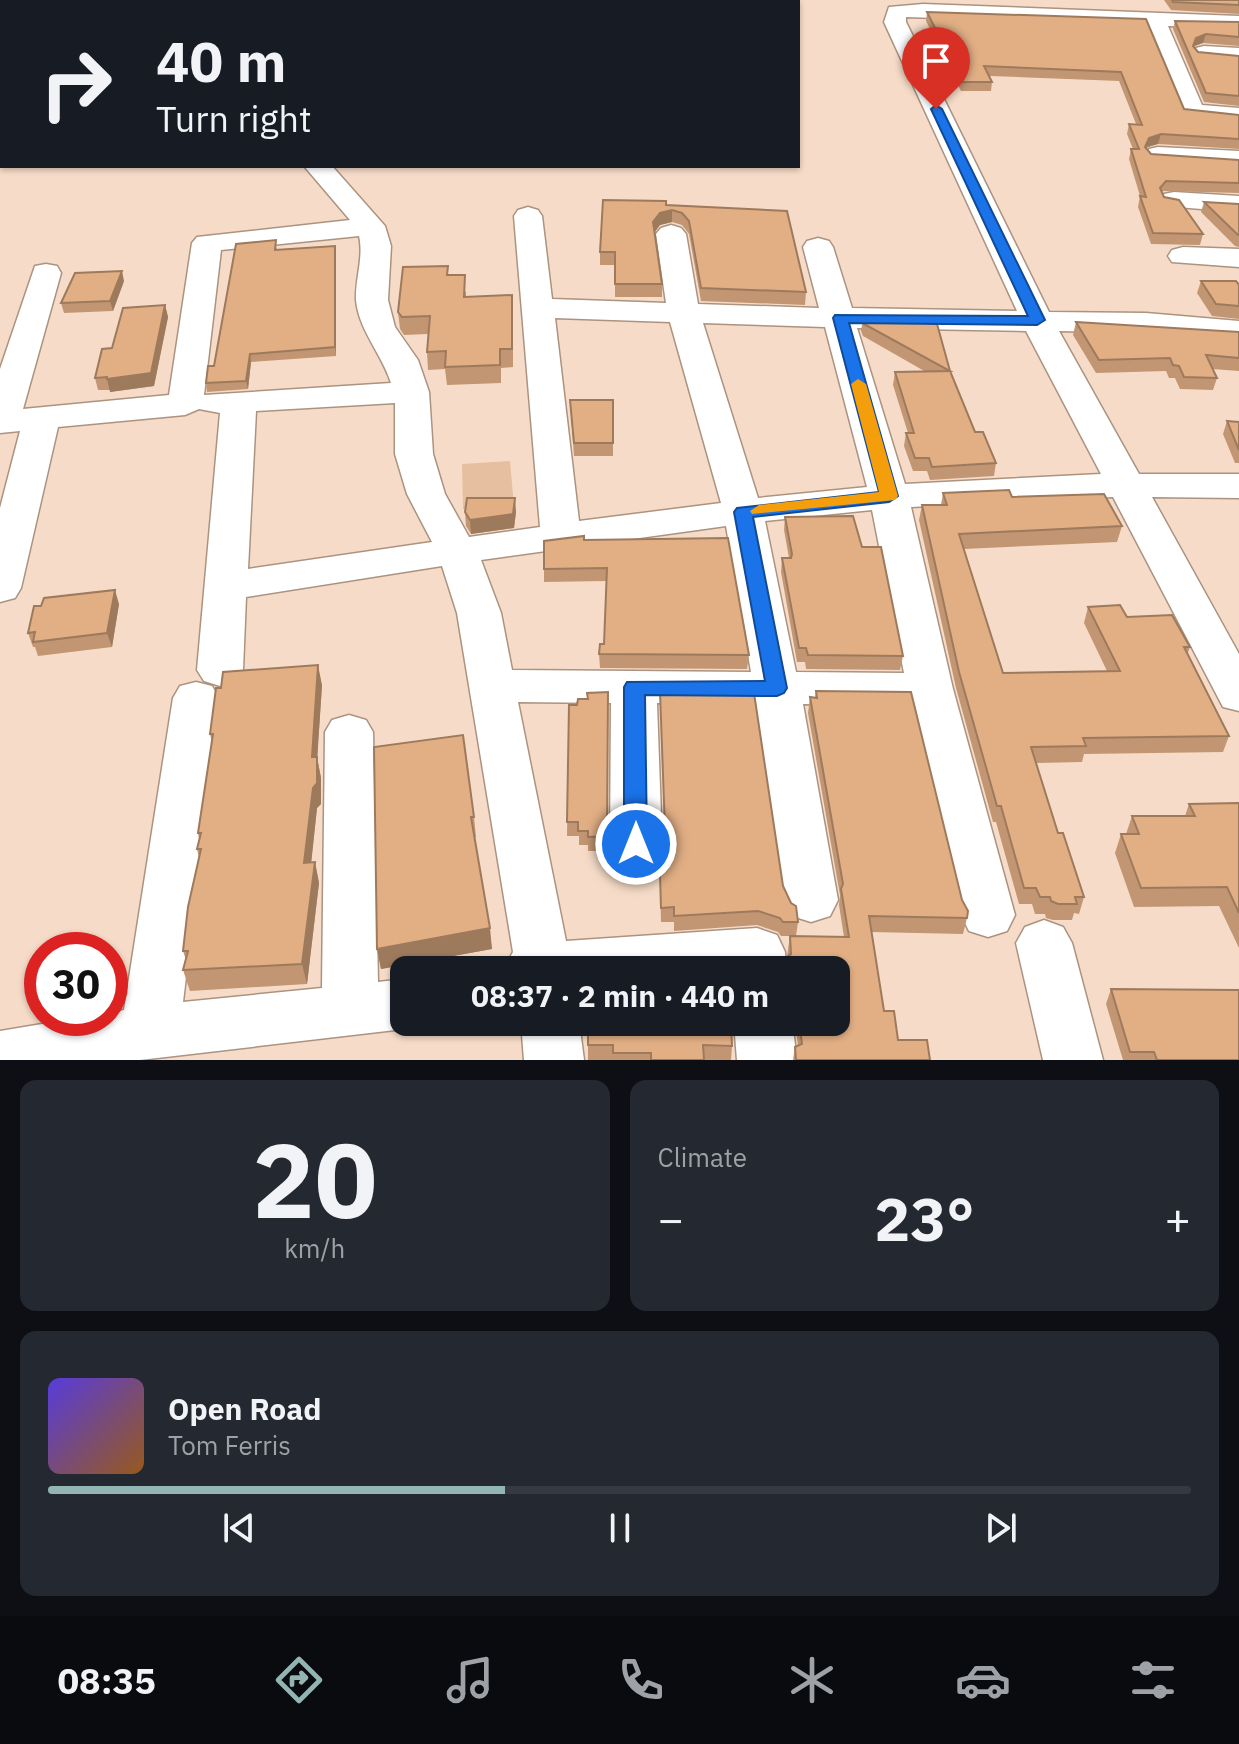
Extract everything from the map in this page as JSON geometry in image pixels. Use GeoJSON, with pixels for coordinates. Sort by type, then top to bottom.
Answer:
{"type":"FeatureCollection","features":[{"type":"Feature","properties":{"kind":"street"},"geometry":{"type":"LineString","coordinates":[[1239,22],[1159,13],[896,11],[895,22],[1037,320],[1239,695]]}},
{"type":"Feature","properties":{"kind":"street"},"geometry":{"type":"LineString","coordinates":[[1159,13],[1193,112],[1239,115]]}},
{"type":"Feature","properties":{"kind":"street"},"geometry":{"type":"LineString","coordinates":[[1204,53],[1239,55]]}},
{"type":"Feature","properties":{"kind":"street"},"geometry":{"type":"LineString","coordinates":[[1158,155],[1231,159],[1239,196]]}},
{"type":"Feature","properties":{"kind":"street"},"geometry":{"type":"LineString","coordinates":[[319,168],[371,226],[376,246],[372,300],[379,327],[401,360],[412,392],[414,454],[426,494],[458,553],[479,613],[494,686],[538,956]]}},
{"type":"Feature","properties":{"kind":"street"},"geometry":{"type":"LineString","coordinates":[[1174,200],[1239,204]]}},
{"type":"Feature","properties":{"kind":"street"},"geometry":{"type":"LineString","coordinates":[[528,216],[561,538]]}},
{"type":"Feature","properties":{"kind":"street"},"geometry":{"type":"LineString","coordinates":[[185,404],[207,243],[371,226]]}},
{"type":"Feature","properties":{"kind":"street"},"geometry":{"type":"LineString","coordinates":[[671,234],[684,313],[743,512],[777,688],[811,900]]}},
{"type":"Feature","properties":{"kind":"street"},"geometry":{"type":"LineString","coordinates":[[818,247],[841,318],[889,496],[930,689],[988,915]]}},
{"type":"Feature","properties":{"kind":"street"},"geometry":{"type":"LineString","coordinates":[[1183,256],[1239,258]]}},
{"type":"Feature","properties":{"kind":"street"},"geometry":{"type":"LineString","coordinates":[[46,273],[0,422],[185,404],[412,392]]}},
{"type":"Feature","properties":{"kind":"street"},"geometry":{"type":"LineString","coordinates":[[536,308],[841,318],[1146,323],[1239,331]]}},
{"type":"Feature","properties":{"kind":"street"},"geometry":{"type":"LineString","coordinates":[[150,1032],[226,586],[239,401]]}},
{"type":"Feature","properties":{"kind":"street"},"geometry":{"type":"LineString","coordinates":[[0,588],[42,417]]}},
{"type":"Feature","properties":{"kind":"street"},"geometry":{"type":"LineString","coordinates":[[226,586],[743,512],[889,496],[1126,484],[1239,486]]}},
{"type":"Feature","properties":{"kind":"street"},"geometry":{"type":"LineString","coordinates":[[494,686],[930,689]]}},
{"type":"Feature","properties":{"kind":"street"},"geometry":{"type":"LineString","coordinates":[[634,687],[636,844]]}},
{"type":"Feature","properties":{"kind":"street"},"geometry":{"type":"LineString","coordinates":[[0,1058],[150,1032],[377,1007],[349,732]]}},
{"type":"Feature","properties":{"kind":"street"},"geometry":{"type":"LineString","coordinates":[[1044,943],[1073,1060]]}},
{"type":"Feature","properties":{"kind":"street"},"geometry":{"type":"LineString","coordinates":[[706,956],[757,952],[757,956]]}},
{"type":"Feature","properties":{"kind":"street"},"geometry":{"type":"LineString","coordinates":[[551,1036],[554,1060]]}},
{"type":"Feature","properties":{"kind":"street"},"geometry":{"type":"LineString","coordinates":[[764,1036],[767,1060]]}},
{"type":"Feature","properties":{"kind":"shaded area"},"geometry":{"type":"Polygon","coordinates":[[[510,461],[514,506],[463,509],[462,464],[510,461]]]}},
{"type":"Feature","properties":{"kind":"building"},"geometry":{"type":"Polygon","coordinates":[[[1239,0],[1239,5],[1173,2],[1239,0]]]}},
{"type":"Feature","properties":{"kind":"building"},"geometry":{"type":"Polygon","coordinates":[[[927,12],[1146,19],[1184,109],[1239,115],[1239,139],[1161,134],[1149,138],[1145,147],[1151,154],[1239,160],[1239,183],[1166,181],[1160,188],[1164,197],[1179,200],[1203,234],[1153,233],[1140,196],[1146,197],[1131,149],[1139,149],[1129,124],[1142,125],[1121,72],[984,66],[992,82],[962,82],[927,12]]]}},
{"type":"Feature","properties":{"kind":"building"},"geometry":{"type":"Polygon","coordinates":[[[1175,21],[1239,22],[1239,37],[1206,34],[1196,38],[1193,46],[1198,52],[1239,56],[1239,96],[1206,93],[1175,21]]]}},
{"type":"Feature","properties":{"kind":"building"},"geometry":{"type":"Polygon","coordinates":[[[603,200],[666,201],[666,205],[787,211],[806,292],[701,288],[689,221],[682,213],[672,210],[660,213],[653,222],[662,284],[615,284],[615,252],[600,252],[603,200]]]}},
{"type":"Feature","properties":{"kind":"building"},"geometry":{"type":"Polygon","coordinates":[[[1204,202],[1239,204],[1239,235],[1238,235],[1204,202]]]}},
{"type":"Feature","properties":{"kind":"building"},"geometry":{"type":"Polygon","coordinates":[[[276,240],[275,250],[335,246],[335,347],[250,354],[246,381],[206,383],[208,366],[214,366],[236,244],[276,240]]]}},
{"type":"Feature","properties":{"kind":"building"},"geometry":{"type":"Polygon","coordinates":[[[448,266],[447,275],[465,275],[464,297],[512,295],[512,349],[500,349],[500,365],[445,367],[446,351],[427,352],[430,316],[402,317],[398,312],[403,267],[448,266]]]}},
{"type":"Feature","properties":{"kind":"building"},"geometry":{"type":"Polygon","coordinates":[[[122,271],[110,301],[61,303],[75,273],[122,271]]]}},
{"type":"Feature","properties":{"kind":"building"},"geometry":{"type":"Polygon","coordinates":[[[1201,281],[1236,281],[1239,285],[1239,306],[1216,304],[1201,281]]]}},
{"type":"Feature","properties":{"kind":"building"},"geometry":{"type":"Polygon","coordinates":[[[165,305],[151,373],[95,378],[102,349],[112,348],[123,308],[165,305]]]}},
{"type":"Feature","properties":{"kind":"building"},"geometry":{"type":"Polygon","coordinates":[[[863,319],[929,320],[930,324],[937,324],[950,371],[864,324],[863,319]]]}},
{"type":"Feature","properties":{"kind":"building"},"geometry":{"type":"Polygon","coordinates":[[[1076,322],[1239,332],[1239,358],[1206,355],[1217,378],[1184,377],[1179,366],[1173,365],[1170,358],[1099,360],[1076,322]]]}},
{"type":"Feature","properties":{"kind":"building"},"geometry":{"type":"Polygon","coordinates":[[[950,371],[975,432],[983,432],[996,463],[932,467],[929,458],[915,458],[906,433],[914,433],[895,372],[950,371]]]}},
{"type":"Feature","properties":{"kind":"building"},"geometry":{"type":"Polygon","coordinates":[[[570,400],[613,400],[613,443],[574,443],[570,400]]]}},
{"type":"Feature","properties":{"kind":"building"},"geometry":{"type":"Polygon","coordinates":[[[1227,421],[1239,422],[1239,450],[1227,421]]]}},
{"type":"Feature","properties":{"kind":"building"},"geometry":{"type":"Polygon","coordinates":[[[1009,490],[1012,497],[1104,494],[1122,526],[959,534],[1003,673],[1120,671],[1088,607],[1120,605],[1127,617],[1172,615],[1190,647],[1184,647],[1229,736],[1083,738],[1086,746],[1031,747],[1058,833],[1063,833],[1084,897],[1075,897],[1077,904],[1058,904],[1050,897],[1040,897],[1036,888],[1024,888],[959,672],[922,505],[947,505],[943,493],[1009,490]]]}},
{"type":"Feature","properties":{"kind":"building"},"geometry":{"type":"Polygon","coordinates":[[[467,498],[515,498],[513,514],[470,520],[465,512],[467,498]]]}},
{"type":"Feature","properties":{"kind":"building"},"geometry":{"type":"Polygon","coordinates":[[[853,516],[862,547],[881,547],[903,656],[808,655],[806,648],[799,648],[782,558],[791,558],[792,554],[785,517],[853,516]]]}},
{"type":"Feature","properties":{"kind":"building"},"geometry":{"type":"Polygon","coordinates":[[[584,536],[584,540],[728,538],[749,655],[599,654],[600,644],[604,644],[607,568],[544,569],[544,541],[584,536]]]}},
{"type":"Feature","properties":{"kind":"building"},"geometry":{"type":"Polygon","coordinates":[[[115,590],[107,633],[33,642],[35,632],[28,633],[34,606],[41,606],[44,598],[115,590]]]}},
{"type":"Feature","properties":{"kind":"building"},"geometry":{"type":"Polygon","coordinates":[[[318,665],[312,757],[317,757],[317,783],[313,788],[304,863],[315,862],[302,964],[183,970],[188,951],[183,951],[188,907],[201,849],[197,849],[201,833],[198,833],[213,734],[210,734],[216,688],[221,688],[223,672],[318,665]]]}},
{"type":"Feature","properties":{"kind":"building"},"geometry":{"type":"Polygon","coordinates":[[[816,691],[911,692],[962,900],[968,911],[967,918],[869,916],[884,1011],[894,1011],[898,1040],[927,1040],[930,1060],[796,1060],[795,1047],[802,1044],[801,1036],[850,1036],[850,956],[788,956],[791,954],[790,936],[849,937],[841,889],[843,884],[810,697],[817,698],[816,691]]]}},
{"type":"Feature","properties":{"kind":"building"},"geometry":{"type":"Polygon","coordinates":[[[608,692],[607,830],[610,836],[588,837],[588,831],[578,831],[578,822],[567,822],[569,705],[577,705],[578,699],[588,699],[587,693],[608,692]]]}},
{"type":"Feature","properties":{"kind":"building"},"geometry":{"type":"Polygon","coordinates":[[[660,692],[754,693],[783,886],[791,903],[796,906],[798,922],[783,922],[780,918],[758,911],[674,916],[674,907],[661,908],[659,842],[665,830],[660,692]]]}},
{"type":"Feature","properties":{"kind":"building"},"geometry":{"type":"Polygon","coordinates":[[[463,735],[474,817],[471,817],[490,928],[377,949],[374,747],[463,735]]]}},
{"type":"Feature","properties":{"kind":"building"},"geometry":{"type":"Polygon","coordinates":[[[1239,803],[1239,913],[1227,887],[1141,888],[1121,834],[1139,834],[1132,816],[1195,816],[1189,804],[1239,803]]]}},
{"type":"Feature","properties":{"kind":"building"},"geometry":{"type":"Polygon","coordinates":[[[1111,989],[1239,990],[1239,1060],[1157,1060],[1154,1052],[1130,1052],[1111,989]]]}},
{"type":"Feature","properties":{"kind":"building"},"geometry":{"type":"Polygon","coordinates":[[[588,1036],[732,1036],[732,1046],[703,1045],[704,1060],[651,1060],[651,1053],[613,1053],[613,1045],[588,1045],[588,1036]]]}},
{"type":"Feature","properties":{"kind":"slow traffic"},"geometry":{"type":"LineString","coordinates":[[759,511],[889,496],[858,384]]}},
{"type":"Feature","properties":{"kind":"route"},"geometry":{"type":"LineString","coordinates":[[636,844],[634,687],[777,688],[743,512],[889,496],[841,318],[1037,320],[936,109]]}}]}
